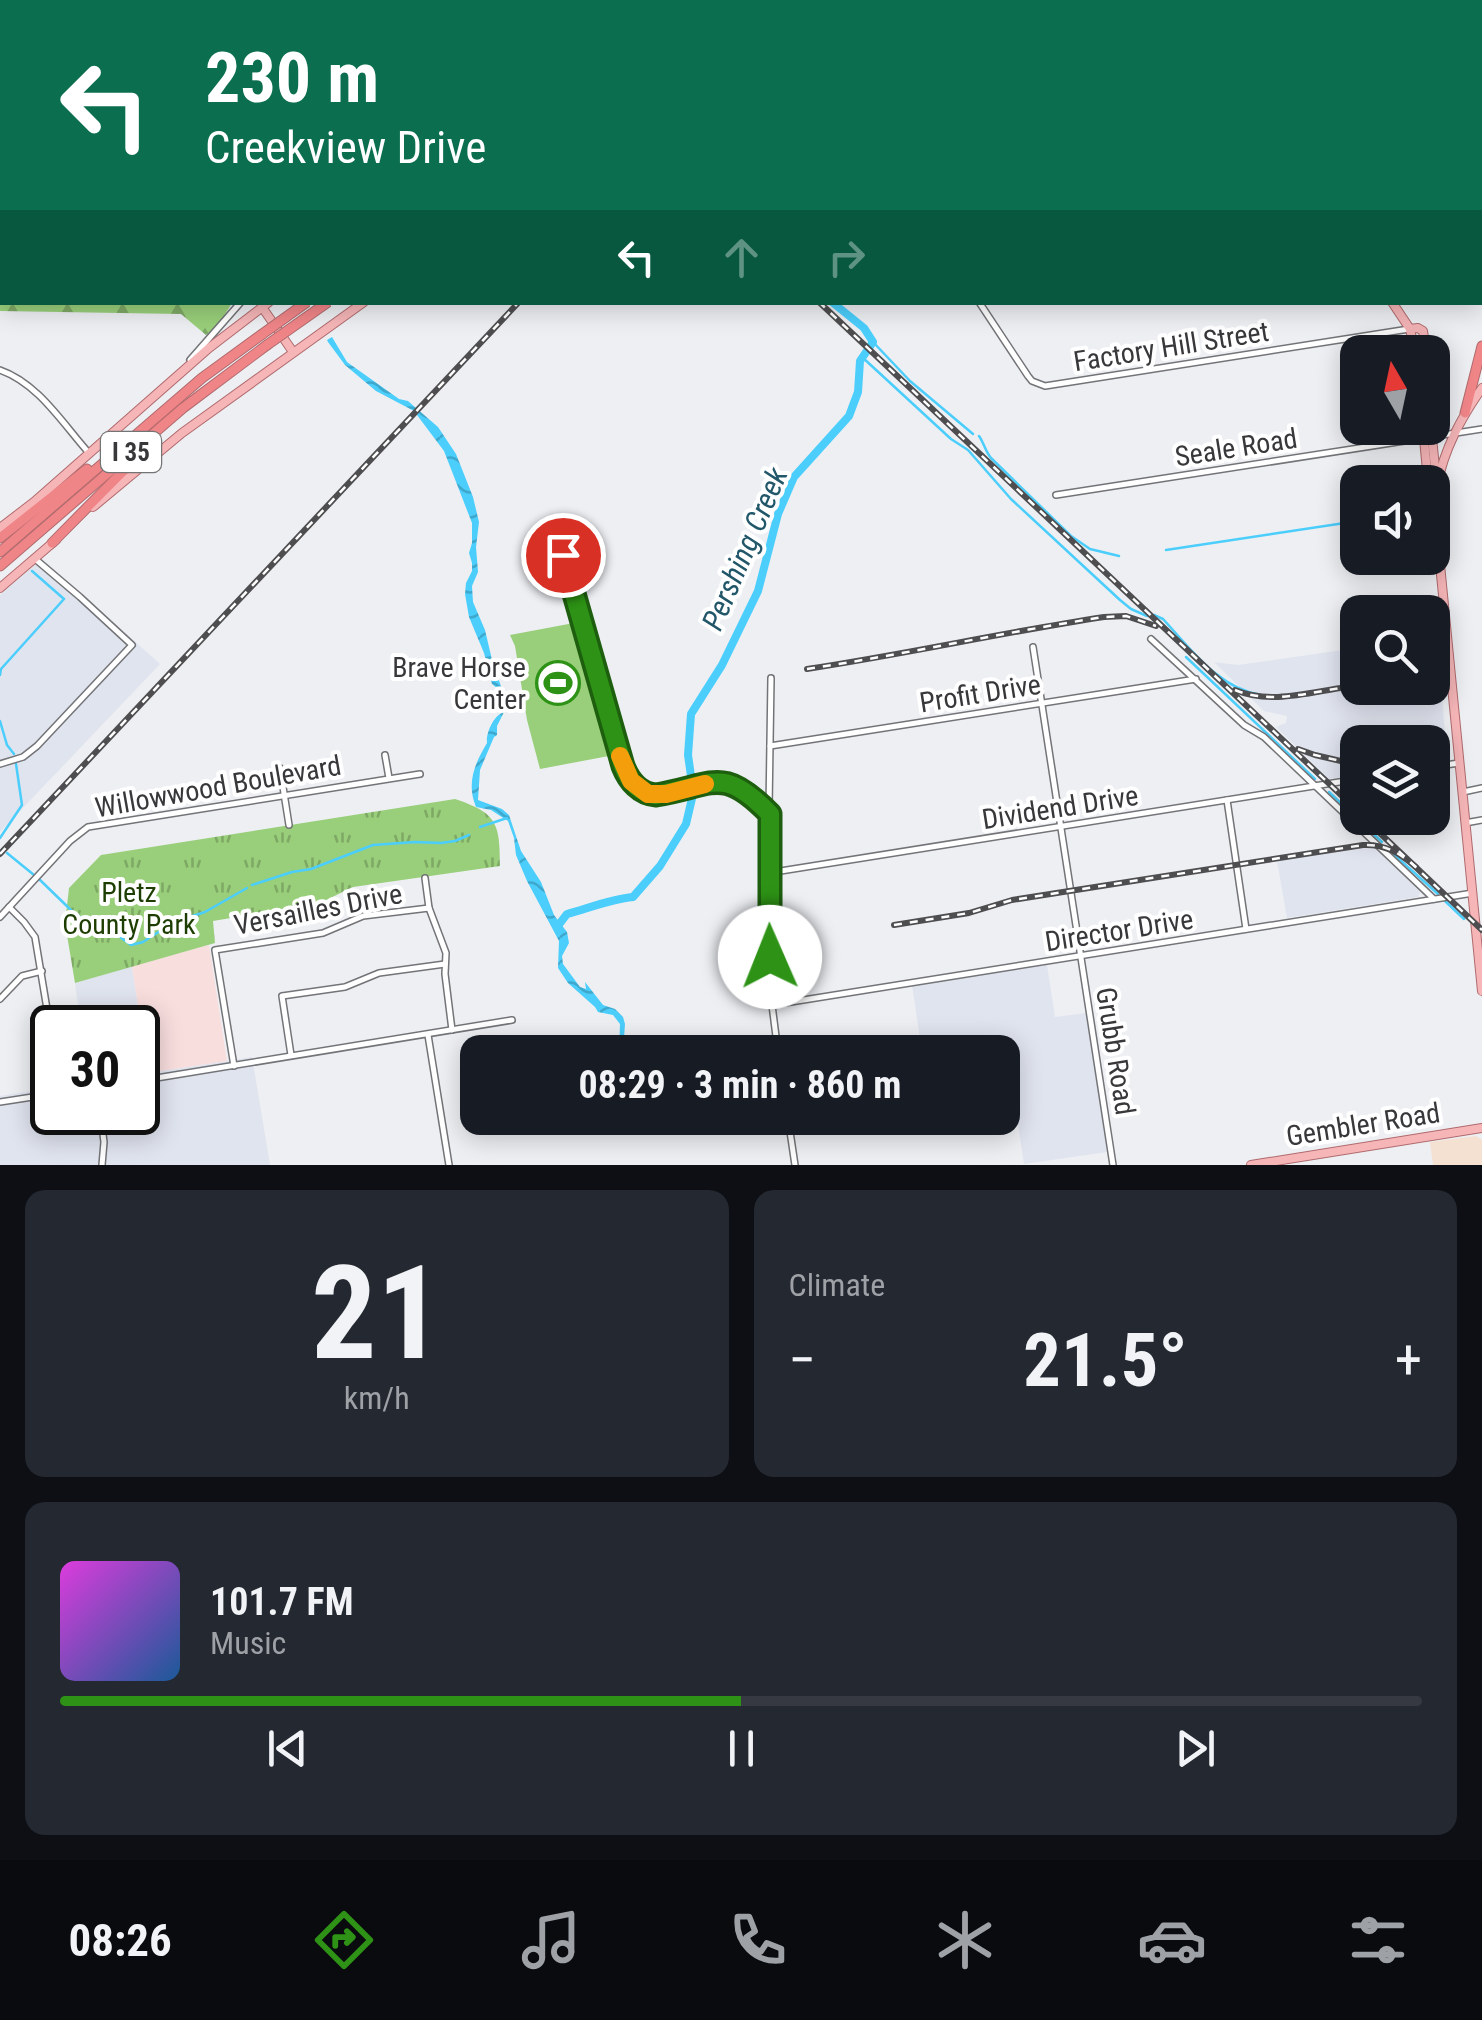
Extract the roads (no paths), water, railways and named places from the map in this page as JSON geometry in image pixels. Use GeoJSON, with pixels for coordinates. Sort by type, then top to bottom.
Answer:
{"type":"FeatureCollection","features":[{"type":"Feature","properties":{"kind":"highway","name":"I 35"},"geometry":{"type":"LineString","coordinates":[[0,552],[202,378],[303,305]]}},
{"type":"Feature","properties":{"kind":"highway","name":"I 35"},"geometry":{"type":"LineString","coordinates":[[0,566],[209,388],[324,305]]}},
{"type":"Feature","properties":{"kind":"highway"},"geometry":{"type":"LineString","coordinates":[[1465,413],[1482,346]]}},
{"type":"Feature","properties":{"kind":"highway"},"geometry":{"type":"LineString","coordinates":[[52,543],[209,388]]}},
{"type":"Feature","properties":{"kind":"highway"},"geometry":{"type":"LineString","coordinates":[[0,538],[134,436]]}},
{"type":"Feature","properties":{"kind":"main road"},"geometry":{"type":"LineString","coordinates":[[0,528],[262,305]]}},
{"type":"Feature","properties":{"kind":"main road"},"geometry":{"type":"LineString","coordinates":[[264,305],[293,352]]}},
{"type":"Feature","properties":{"kind":"main road"},"geometry":{"type":"LineString","coordinates":[[0,588],[182,433],[360,305]]}},
{"type":"Feature","properties":{"kind":"main road"},"geometry":{"type":"LineString","coordinates":[[1394,305],[1411,335]]}},
{"type":"Feature","properties":{"kind":"main road"},"geometry":{"type":"LineString","coordinates":[[1410,329],[1420,328],[1424,335]]}},
{"type":"Feature","properties":{"kind":"main road"},"geometry":{"type":"LineString","coordinates":[[1440,465],[1465,413],[1482,388]]}},
{"type":"Feature","properties":{"kind":"main road"},"geometry":{"type":"LineString","coordinates":[[1441,575],[1482,991]]}},
{"type":"Feature","properties":{"kind":"main road","name":"Gembler Road"},"geometry":{"type":"LineString","coordinates":[[1251,1165],[1482,1128]]}},
{"type":"Feature","properties":{"kind":"street"},"geometry":{"type":"LineString","coordinates":[[170,382],[238,305]]}},
{"type":"Feature","properties":{"kind":"street","name":"Factory Hill Street"},"geometry":{"type":"LineString","coordinates":[[981,305],[1028,376],[1045,386],[1410,329]]}},
{"type":"Feature","properties":{"kind":"street"},"geometry":{"type":"LineString","coordinates":[[0,370],[33,389],[89,453]]}},
{"type":"Feature","properties":{"kind":"street","name":"Seale Road"},"geometry":{"type":"LineString","coordinates":[[1450,434],[1482,430]]}},
{"type":"Feature","properties":{"kind":"street","name":"Seale Road"},"geometry":{"type":"LineString","coordinates":[[1056,495],[1362,445]]}},
{"type":"Feature","properties":{"kind":"street"},"geometry":{"type":"LineString","coordinates":[[554,522],[623,766],[631,781],[648,794],[656,795],[712,782],[736,785],[770,814]]}},
{"type":"Feature","properties":{"kind":"street"},"geometry":{"type":"LineString","coordinates":[[0,764],[24,756],[36,746],[132,645],[34,558]]}},
{"type":"Feature","properties":{"kind":"street"},"geometry":{"type":"LineString","coordinates":[[1151,639],[1244,725],[1264,738],[1434,899]]}},
{"type":"Feature","properties":{"kind":"street","name":"Grubb Road"},"geometry":{"type":"LineString","coordinates":[[1033,647],[1113,1165]]}},
{"type":"Feature","properties":{"kind":"street"},"geometry":{"type":"LineString","coordinates":[[771,678],[768,873],[776,1035]]}},
{"type":"Feature","properties":{"kind":"street","name":"Profit Drive"},"geometry":{"type":"LineString","coordinates":[[770,746],[1196,679]]}},
{"type":"Feature","properties":{"kind":"street"},"geometry":{"type":"LineString","coordinates":[[759,700],[771,700]]}},
{"type":"Feature","properties":{"kind":"street"},"geometry":{"type":"LineString","coordinates":[[385,754],[389,778]]}},
{"type":"Feature","properties":{"kind":"street"},"geometry":{"type":"LineString","coordinates":[[1450,765],[1460,763]]}},
{"type":"Feature","properties":{"kind":"street"},"geometry":{"type":"LineString","coordinates":[[280,768],[289,824]]}},
{"type":"Feature","properties":{"kind":"street","name":"Willowwood Boulevard"},"geometry":{"type":"LineString","coordinates":[[0,917],[88,828],[420,774]]}},
{"type":"Feature","properties":{"kind":"street","name":"Dividend Drive"},"geometry":{"type":"LineString","coordinates":[[768,873],[1340,783]]}},
{"type":"Feature","properties":{"kind":"street"},"geometry":{"type":"LineString","coordinates":[[1463,792],[1482,788]]}},
{"type":"Feature","properties":{"kind":"street"},"geometry":{"type":"LineString","coordinates":[[1227,800],[1246,930]]}},
{"type":"Feature","properties":{"kind":"street"},"geometry":{"type":"LineString","coordinates":[[1466,823],[1482,820]]}},
{"type":"Feature","properties":{"kind":"street"},"geometry":{"type":"LineString","coordinates":[[426,878],[430,908],[444,946],[452,1030]]}},
{"type":"Feature","properties":{"kind":"street","name":"Director Drive"},"geometry":{"type":"LineString","coordinates":[[772,1006],[1473,893]]}},
{"type":"Feature","properties":{"kind":"street"},"geometry":{"type":"LineString","coordinates":[[9,907],[33,933],[47,1005]]}},
{"type":"Feature","properties":{"kind":"street","name":"Versailles Drive"},"geometry":{"type":"LineString","coordinates":[[234,1066],[215,950],[329,932],[364,916],[430,908]]}},
{"type":"Feature","properties":{"kind":"street"},"geometry":{"type":"LineString","coordinates":[[291,1056],[282,996],[344,986],[384,972],[445,964]]}},
{"type":"Feature","properties":{"kind":"street"},"geometry":{"type":"LineString","coordinates":[[0,998],[22,976],[42,972]]}},
{"type":"Feature","properties":{"kind":"street"},"geometry":{"type":"LineString","coordinates":[[160,1078],[512,1020]]}},
{"type":"Feature","properties":{"kind":"street"},"geometry":{"type":"LineString","coordinates":[[428,1034],[449,1165]]}},
{"type":"Feature","properties":{"kind":"street"},"geometry":{"type":"LineString","coordinates":[[355,1038],[359,1046]]}},
{"type":"Feature","properties":{"kind":"street"},"geometry":{"type":"LineString","coordinates":[[0,1102],[30,1097]]}},
{"type":"Feature","properties":{"kind":"street"},"geometry":{"type":"LineString","coordinates":[[102,1165],[103,1135]]}},
{"type":"Feature","properties":{"kind":"street"},"geometry":{"type":"LineString","coordinates":[[791,1135],[795,1165]]}},
{"type":"Feature","properties":{"kind":"water"},"geometry":{"type":"Polygon","coordinates":[[[332,337],[347,362],[399,399],[408,401],[438,427],[456,454],[479,522],[473,602],[506,700],[497,735],[480,770],[478,800],[509,815],[521,851],[567,932],[569,943],[562,956],[563,964],[580,987],[586,989],[585,982],[603,1005],[623,1017],[624,1035],[620,1035],[620,1024],[613,1015],[598,1012],[558,968],[559,941],[527,881],[508,821],[491,810],[476,807],[473,798],[473,774],[491,726],[502,713],[502,692],[492,684],[469,617],[465,594],[472,571],[472,523],[444,451],[414,411],[376,391],[345,365],[327,340],[332,337]]]}},
{"type":"Feature","properties":{"kind":"waterway","name":"Pershing Creek"},"geometry":{"type":"LineString","coordinates":[[692,783],[688,755],[691,714],[722,665],[758,591],[778,514],[794,477],[849,416],[858,392],[860,361],[873,342],[864,328],[836,305]]}},
{"type":"Feature","properties":{"kind":"waterway"},"geometry":{"type":"LineString","coordinates":[[873,342],[910,381],[973,434]]}},
{"type":"Feature","properties":{"kind":"waterway"},"geometry":{"type":"LineString","coordinates":[[862,357],[968,450],[1011,499],[1120,600],[1147,616]]}},
{"type":"Feature","properties":{"kind":"waterway"},"geometry":{"type":"LineString","coordinates":[[979,436],[991,458],[1071,536],[1090,549],[1119,556]]}},
{"type":"Feature","properties":{"kind":"waterway"},"geometry":{"type":"LineString","coordinates":[[1166,550],[1340,524]]}},
{"type":"Feature","properties":{"kind":"waterway"},"geometry":{"type":"LineString","coordinates":[[0,675],[1,669],[64,599],[32,571]]}},
{"type":"Feature","properties":{"kind":"waterway"},"geometry":{"type":"LineString","coordinates":[[1154,615],[1163,619],[1219,676],[1261,695]]}},
{"type":"Feature","properties":{"kind":"waterway"},"geometry":{"type":"LineString","coordinates":[[1186,657],[1315,779]]}},
{"type":"Feature","properties":{"kind":"waterway"},"geometry":{"type":"LineString","coordinates":[[0,721],[14,754]]}},
{"type":"Feature","properties":{"kind":"waterway"},"geometry":{"type":"LineString","coordinates":[[0,838],[22,805],[16,764]]}},
{"type":"Feature","properties":{"kind":"waterway","name":"Pershing Creek"},"geometry":{"type":"LineString","coordinates":[[557,927],[567,914],[633,897],[660,866],[686,824],[694,790]]}},
{"type":"Feature","properties":{"kind":"waterway"},"geometry":{"type":"LineString","coordinates":[[1329,792],[1382,842]]}},
{"type":"Feature","properties":{"kind":"waterway"},"geometry":{"type":"LineString","coordinates":[[480,827],[507,818]]}},
{"type":"Feature","properties":{"kind":"waterway"},"geometry":{"type":"LineString","coordinates":[[252,885],[311,869],[373,845],[441,843],[469,835]]}},
{"type":"Feature","properties":{"kind":"waterway"},"geometry":{"type":"LineString","coordinates":[[1390,851],[1438,894]]}},
{"type":"Feature","properties":{"kind":"waterway"},"geometry":{"type":"LineString","coordinates":[[7,853],[34,875]]}},
{"type":"Feature","properties":{"kind":"waterway"},"geometry":{"type":"LineString","coordinates":[[39,879],[73,912],[131,945],[143,942],[174,922],[205,912],[247,888]]}},
{"type":"Feature","properties":{"kind":"waterway"},"geometry":{"type":"LineString","coordinates":[[1445,901],[1464,919]]}},
{"type":"Feature","properties":{"kind":"railway"},"geometry":{"type":"LineString","coordinates":[[0,854],[516,305]]}},
{"type":"Feature","properties":{"kind":"railway"},"geometry":{"type":"LineString","coordinates":[[822,305],[1340,794]]}},
{"type":"Feature","properties":{"kind":"railway"},"geometry":{"type":"LineString","coordinates":[[807,669],[1104,617],[1126,616],[1156,626]]}},
{"type":"Feature","properties":{"kind":"railway"},"geometry":{"type":"LineString","coordinates":[[1235,690],[1277,697],[1340,688]]}},
{"type":"Feature","properties":{"kind":"railway"},"geometry":{"type":"LineString","coordinates":[[1298,749],[1340,761]]}},
{"type":"Feature","properties":{"kind":"railway"},"geometry":{"type":"LineString","coordinates":[[1382,835],[1482,930]]}},
{"type":"Feature","properties":{"kind":"railway"},"geometry":{"type":"LineString","coordinates":[[894,925],[969,913],[1012,900],[1363,845],[1392,850],[1416,867]]}},
{"type":"Feature","properties":{"kind":"place","name":"Brave Horse Center"},"geometry":{"type":"Point","coordinates":[558,683]}},
{"type":"Feature","properties":{"kind":"park label","name":"Pletz County Park"},"geometry":{"type":"Point","coordinates":[129,908]}}]}
